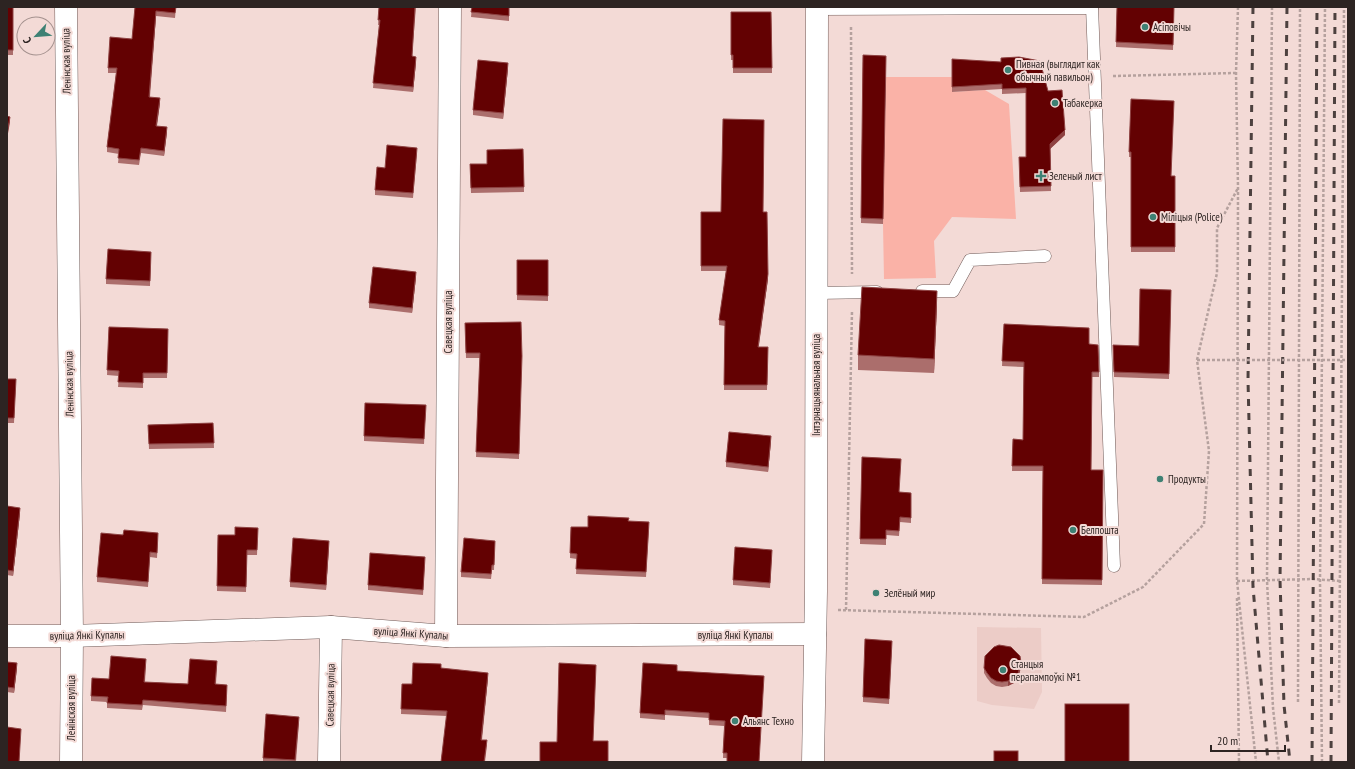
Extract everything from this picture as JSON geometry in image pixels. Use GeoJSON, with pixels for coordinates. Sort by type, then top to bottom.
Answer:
{"type":"FeatureCollection","features":[{"type":"Feature","properties":{"kind":"street","name":"Ленінская вуліца"},"geometry":{"type":"LineString","coordinates":[[66,7],[72,636],[71,762]]}},
{"type":"Feature","properties":{"kind":"street","name":"Савецкая вуліца"},"geometry":{"type":"LineString","coordinates":[[446,636],[450,7]]}},
{"type":"Feature","properties":{"kind":"street","name":"Інтэрнацыянальная вуліца"},"geometry":{"type":"LineString","coordinates":[[813,762],[816,610],[817,8]]}},
{"type":"Feature","properties":{"kind":"street","name":"вуліца Янкі Купалы"},"geometry":{"type":"LineString","coordinates":[[7,636],[72,636],[331,628],[446,636],[815,634]]}},
{"type":"Feature","properties":{"kind":"street","name":"Савецкая вуліца"},"geometry":{"type":"LineString","coordinates":[[329,762],[331,628]]}},
{"type":"Feature","properties":{"kind":"lane"},"geometry":{"type":"LineString","coordinates":[[817,8],[1092,8],[1114,566]]}},
{"type":"Feature","properties":{"kind":"lane"},"geometry":{"type":"LineString","coordinates":[[914,292],[953,291],[970,260],[1045,256]]}},
{"type":"Feature","properties":{"kind":"lane"},"geometry":{"type":"LineString","coordinates":[[816,293],[891,292]]}},
{"type":"Feature","properties":{"kind":"path"},"geometry":{"type":"LineString","coordinates":[[1238,7],[1236,73],[1238,188],[1237,581],[1239,762]]}},
{"type":"Feature","properties":{"kind":"path"},"geometry":{"type":"LineString","coordinates":[[1272,7],[1267,580],[1273,708],[1279,762]]}},
{"type":"Feature","properties":{"kind":"path"},"geometry":{"type":"LineString","coordinates":[[1298,702],[1300,7]]}},
{"type":"Feature","properties":{"kind":"path"},"geometry":{"type":"LineString","coordinates":[[1322,762],[1320,581],[1324,7]]}},
{"type":"Feature","properties":{"kind":"path"},"geometry":{"type":"LineString","coordinates":[[1339,703],[1344,7]]}},
{"type":"Feature","properties":{"kind":"path"},"geometry":{"type":"LineString","coordinates":[[1095,76],[1236,73]]}},
{"type":"Feature","properties":{"kind":"path"},"geometry":{"type":"LineString","coordinates":[[816,610],[1084,617],[1143,587],[1204,524],[1209,451],[1197,360],[1217,273],[1217,228],[1238,188]]}},
{"type":"Feature","properties":{"kind":"path"},"geometry":{"type":"LineString","coordinates":[[1197,360],[1348,360]]}},
{"type":"Feature","properties":{"kind":"path"},"geometry":{"type":"LineString","coordinates":[[1237,581],[1340,581]]}},
{"type":"Feature","properties":{"kind":"path"},"geometry":{"type":"LineString","coordinates":[[1237,581],[1256,762]]}},
{"type":"Feature","properties":{"kind":"shaded area"},"geometry":{"type":"Polygon","coordinates":[[[886,77],[952,77],[952,92],[985,90],[1009,104],[1016,219],[952,217],[934,241],[936,278],[884,279],[883,224],[886,77]]]}},
{"type":"Feature","properties":{"kind":"shaded area"},"geometry":{"type":"Polygon","coordinates":[[[977,627],[1041,628],[1042,692],[1034,709],[992,705],[977,701],[977,627]]]}},
{"type":"Feature","properties":{"kind":"building"},"geometry":{"type":"Polygon","coordinates":[[[7,7],[13,7],[13,50],[7,50],[7,7]]]}},
{"type":"Feature","properties":{"kind":"building"},"geometry":{"type":"Polygon","coordinates":[[[135,7],[176,7],[175,13],[156,11],[149,97],[160,98],[156,126],[167,127],[164,151],[141,148],[139,160],[118,158],[119,149],[107,147],[117,68],[108,68],[110,37],[132,39],[135,7]]]}},
{"type":"Feature","properties":{"kind":"building"},"geometry":{"type":"Polygon","coordinates":[[[379,7],[415,7],[412,56],[416,57],[413,87],[373,83],[380,20],[378,20],[379,7]]]}},
{"type":"Feature","properties":{"kind":"building"},"geometry":{"type":"Polygon","coordinates":[[[472,7],[509,7],[509,16],[471,12],[472,7]]]}},
{"type":"Feature","properties":{"kind":"building","name":"Асіповічы"},"geometry":{"type":"Polygon","coordinates":[[[1117,7],[1174,7],[1173,45],[1116,42],[1117,7]]]}},
{"type":"Feature","properties":{"kind":"building"},"geometry":{"type":"Polygon","coordinates":[[[731,12],[771,12],[772,68],[733,68],[733,55],[731,55],[731,12]]]}},
{"type":"Feature","properties":{"kind":"building"},"geometry":{"type":"Polygon","coordinates":[[[863,55],[886,56],[883,219],[861,218],[863,55]]]}},
{"type":"Feature","properties":{"kind":"building"},"geometry":{"type":"Polygon","coordinates":[[[1019,57],[1040,61],[1048,91],[1062,90],[1065,130],[1050,144],[1051,186],[1020,187],[1019,157],[1026,157],[1026,88],[1002,89],[1002,84],[952,87],[952,59],[1001,62],[1001,58],[1019,57]]]}},
{"type":"Feature","properties":{"kind":"building"},"geometry":{"type":"Polygon","coordinates":[[[478,60],[508,63],[503,113],[473,110],[478,60]]]}},
{"type":"Feature","properties":{"kind":"building"},"geometry":{"type":"Polygon","coordinates":[[[1131,99],[1174,101],[1171,176],[1175,176],[1175,247],[1131,247],[1131,152],[1129,152],[1131,99]]]}},
{"type":"Feature","properties":{"kind":"building"},"geometry":{"type":"Polygon","coordinates":[[[7,116],[10,117],[7,134],[7,116]]]}},
{"type":"Feature","properties":{"kind":"building"},"geometry":{"type":"Polygon","coordinates":[[[723,119],[764,120],[763,212],[767,212],[768,274],[758,347],[768,347],[767,385],[724,385],[725,321],[719,320],[727,266],[701,266],[701,212],[721,212],[723,119]]]}},
{"type":"Feature","properties":{"kind":"building"},"geometry":{"type":"Polygon","coordinates":[[[387,145],[417,148],[413,193],[375,190],[377,167],[385,168],[387,145]]]}},
{"type":"Feature","properties":{"kind":"building"},"geometry":{"type":"Polygon","coordinates":[[[523,149],[524,187],[471,188],[470,164],[487,164],[487,150],[523,149]]]}},
{"type":"Feature","properties":{"kind":"building"},"geometry":{"type":"Polygon","coordinates":[[[108,249],[151,252],[150,281],[106,279],[108,249]]]}},
{"type":"Feature","properties":{"kind":"building"},"geometry":{"type":"Polygon","coordinates":[[[517,260],[548,260],[548,296],[517,295],[517,260]]]}},
{"type":"Feature","properties":{"kind":"building"},"geometry":{"type":"Polygon","coordinates":[[[373,267],[416,272],[412,308],[369,303],[373,267]]]}},
{"type":"Feature","properties":{"kind":"building"},"geometry":{"type":"Polygon","coordinates":[[[862,287],[937,291],[934,359],[858,355],[862,287]]]}},
{"type":"Feature","properties":{"kind":"building"},"geometry":{"type":"Polygon","coordinates":[[[1140,289],[1171,290],[1169,374],[1114,372],[1113,345],[1139,346],[1140,289]]]}},
{"type":"Feature","properties":{"kind":"building"},"geometry":{"type":"Polygon","coordinates":[[[521,322],[522,356],[519,454],[476,452],[480,353],[466,353],[465,323],[521,322]]]}},
{"type":"Feature","properties":{"kind":"building","name":"Белпошта"},"geometry":{"type":"Polygon","coordinates":[[[1004,324],[1089,328],[1089,344],[1098,345],[1099,372],[1092,372],[1091,470],[1103,470],[1102,580],[1042,579],[1043,466],[1012,466],[1013,439],[1023,440],[1024,362],[1002,361],[1004,324]]]}},
{"type":"Feature","properties":{"kind":"building"},"geometry":{"type":"Polygon","coordinates":[[[109,327],[168,329],[167,373],[143,373],[143,383],[118,382],[119,371],[107,370],[109,327]]]}},
{"type":"Feature","properties":{"kind":"building"},"geometry":{"type":"Polygon","coordinates":[[[7,379],[16,379],[14,418],[7,418],[7,379]]]}},
{"type":"Feature","properties":{"kind":"building"},"geometry":{"type":"Polygon","coordinates":[[[365,403],[426,405],[424,439],[364,436],[365,403]]]}},
{"type":"Feature","properties":{"kind":"building"},"geometry":{"type":"Polygon","coordinates":[[[213,423],[214,443],[149,444],[148,425],[213,423]]]}},
{"type":"Feature","properties":{"kind":"building"},"geometry":{"type":"Polygon","coordinates":[[[729,432],[771,436],[768,467],[726,462],[729,432]]]}},
{"type":"Feature","properties":{"kind":"building"},"geometry":{"type":"Polygon","coordinates":[[[862,457],[901,459],[899,492],[911,493],[911,518],[900,517],[899,531],[886,530],[886,539],[860,539],[862,457]]]}},
{"type":"Feature","properties":{"kind":"building"},"geometry":{"type":"Polygon","coordinates":[[[7,506],[20,508],[13,571],[7,570],[7,506]]]}},
{"type":"Feature","properties":{"kind":"building"},"geometry":{"type":"Polygon","coordinates":[[[588,516],[629,518],[628,521],[649,522],[646,572],[576,569],[577,554],[570,553],[571,527],[588,527],[588,516]]]}},
{"type":"Feature","properties":{"kind":"building"},"geometry":{"type":"Polygon","coordinates":[[[235,527],[258,528],[257,550],[247,550],[246,587],[217,586],[218,535],[235,535],[235,527]]]}},
{"type":"Feature","properties":{"kind":"building"},"geometry":{"type":"Polygon","coordinates":[[[124,530],[158,533],[157,553],[150,552],[148,582],[97,577],[101,533],[123,535],[124,530]]]}},
{"type":"Feature","properties":{"kind":"building"},"geometry":{"type":"Polygon","coordinates":[[[293,538],[329,541],[326,585],[290,582],[293,538]]]}},
{"type":"Feature","properties":{"kind":"building"},"geometry":{"type":"Polygon","coordinates":[[[464,538],[495,541],[494,565],[492,565],[491,574],[461,572],[464,538]]]}},
{"type":"Feature","properties":{"kind":"building"},"geometry":{"type":"Polygon","coordinates":[[[735,547],[772,550],[770,583],[733,580],[735,547]]]}},
{"type":"Feature","properties":{"kind":"building"},"geometry":{"type":"Polygon","coordinates":[[[370,553],[425,557],[423,590],[368,585],[370,553]]]}},
{"type":"Feature","properties":{"kind":"building"},"geometry":{"type":"Polygon","coordinates":[[[865,639],[892,641],[889,699],[863,697],[865,639]]]}},
{"type":"Feature","properties":{"kind":"building","name":"Станцыя перапампоўкі №1"},"geometry":{"type":"Polygon","coordinates":[[[999,645],[1011,647],[1020,656],[1021,662],[1018,674],[1008,681],[1002,682],[991,678],[984,668],[985,656],[994,647],[999,645]]]}},
{"type":"Feature","properties":{"kind":"building"},"geometry":{"type":"Polygon","coordinates":[[[111,656],[146,659],[144,682],[188,684],[190,659],[217,661],[215,684],[227,685],[226,706],[143,700],[142,705],[107,703],[108,697],[91,696],[92,678],[109,679],[111,656]]]}},
{"type":"Feature","properties":{"kind":"building"},"geometry":{"type":"Polygon","coordinates":[[[7,662],[17,663],[14,688],[7,687],[7,662]]]}},
{"type":"Feature","properties":{"kind":"building"},"geometry":{"type":"Polygon","coordinates":[[[413,663],[441,664],[441,668],[488,673],[481,740],[487,740],[484,762],[441,762],[447,711],[401,709],[402,684],[412,684],[413,663]]]}},
{"type":"Feature","properties":{"kind":"building"},"geometry":{"type":"Polygon","coordinates":[[[559,663],[596,665],[593,741],[608,741],[608,762],[540,762],[540,742],[557,742],[559,663]]]}},
{"type":"Feature","properties":{"kind":"building"},"geometry":{"type":"Polygon","coordinates":[[[643,663],[677,665],[677,671],[764,676],[759,762],[727,762],[727,753],[723,753],[725,721],[709,720],[709,713],[665,710],[665,715],[640,713],[643,663]]]}},
{"type":"Feature","properties":{"kind":"building"},"geometry":{"type":"Polygon","coordinates":[[[1065,704],[1129,704],[1129,762],[1065,762],[1065,704]]]}},
{"type":"Feature","properties":{"kind":"building"},"geometry":{"type":"Polygon","coordinates":[[[266,714],[299,717],[295,760],[263,758],[266,714]]]}},
{"type":"Feature","properties":{"kind":"building"},"geometry":{"type":"Polygon","coordinates":[[[7,727],[21,729],[19,762],[7,762],[7,727]]]}},
{"type":"Feature","properties":{"kind":"building"},"geometry":{"type":"Polygon","coordinates":[[[994,751],[1018,751],[1018,762],[994,762],[994,751]]]}},
{"type":"Feature","properties":{"kind":"railway"},"geometry":{"type":"LineString","coordinates":[[1253,7],[1248,380],[1253,587],[1268,762]]}},
{"type":"Feature","properties":{"kind":"railway"},"geometry":{"type":"LineString","coordinates":[[1287,7],[1280,580],[1284,705],[1290,762]]}},
{"type":"Feature","properties":{"kind":"railway"},"geometry":{"type":"LineString","coordinates":[[1312,762],[1317,7]]}},
{"type":"Feature","properties":{"kind":"railway"},"geometry":{"type":"LineString","coordinates":[[1331,762],[1335,7]]}},
{"type":"Feature","properties":{"kind":"place","name":"Асіповічы"},"geometry":{"type":"Point","coordinates":[1145,27]}},
{"type":"Feature","properties":{"kind":"place","name":"Пивная (выглядит как обычный павильон)"},"geometry":{"type":"Point","coordinates":[1008,70]}},
{"type":"Feature","properties":{"kind":"place","name":"Табакерка"},"geometry":{"type":"Point","coordinates":[1055,103]}},
{"type":"Feature","properties":{"kind":"place","name":"Зеленый лист"},"geometry":{"type":"Point","coordinates":[1041,176]}},
{"type":"Feature","properties":{"kind":"place","name":"Міліцыя (Police)"},"geometry":{"type":"Point","coordinates":[1153,217]}},
{"type":"Feature","properties":{"kind":"place","name":"Продукты"},"geometry":{"type":"Point","coordinates":[1160,479]}},
{"type":"Feature","properties":{"kind":"place","name":"Белпошта"},"geometry":{"type":"Point","coordinates":[1073,530]}},
{"type":"Feature","properties":{"kind":"place","name":"Зелёный мир"},"geometry":{"type":"Point","coordinates":[876,593]}},
{"type":"Feature","properties":{"kind":"place","name":"Станцыя перапампоўкі №1"},"geometry":{"type":"Point","coordinates":[1003,670]}},
{"type":"Feature","properties":{"kind":"place","name":"Альянс Техно"},"geometry":{"type":"Point","coordinates":[735,721]}}]}
